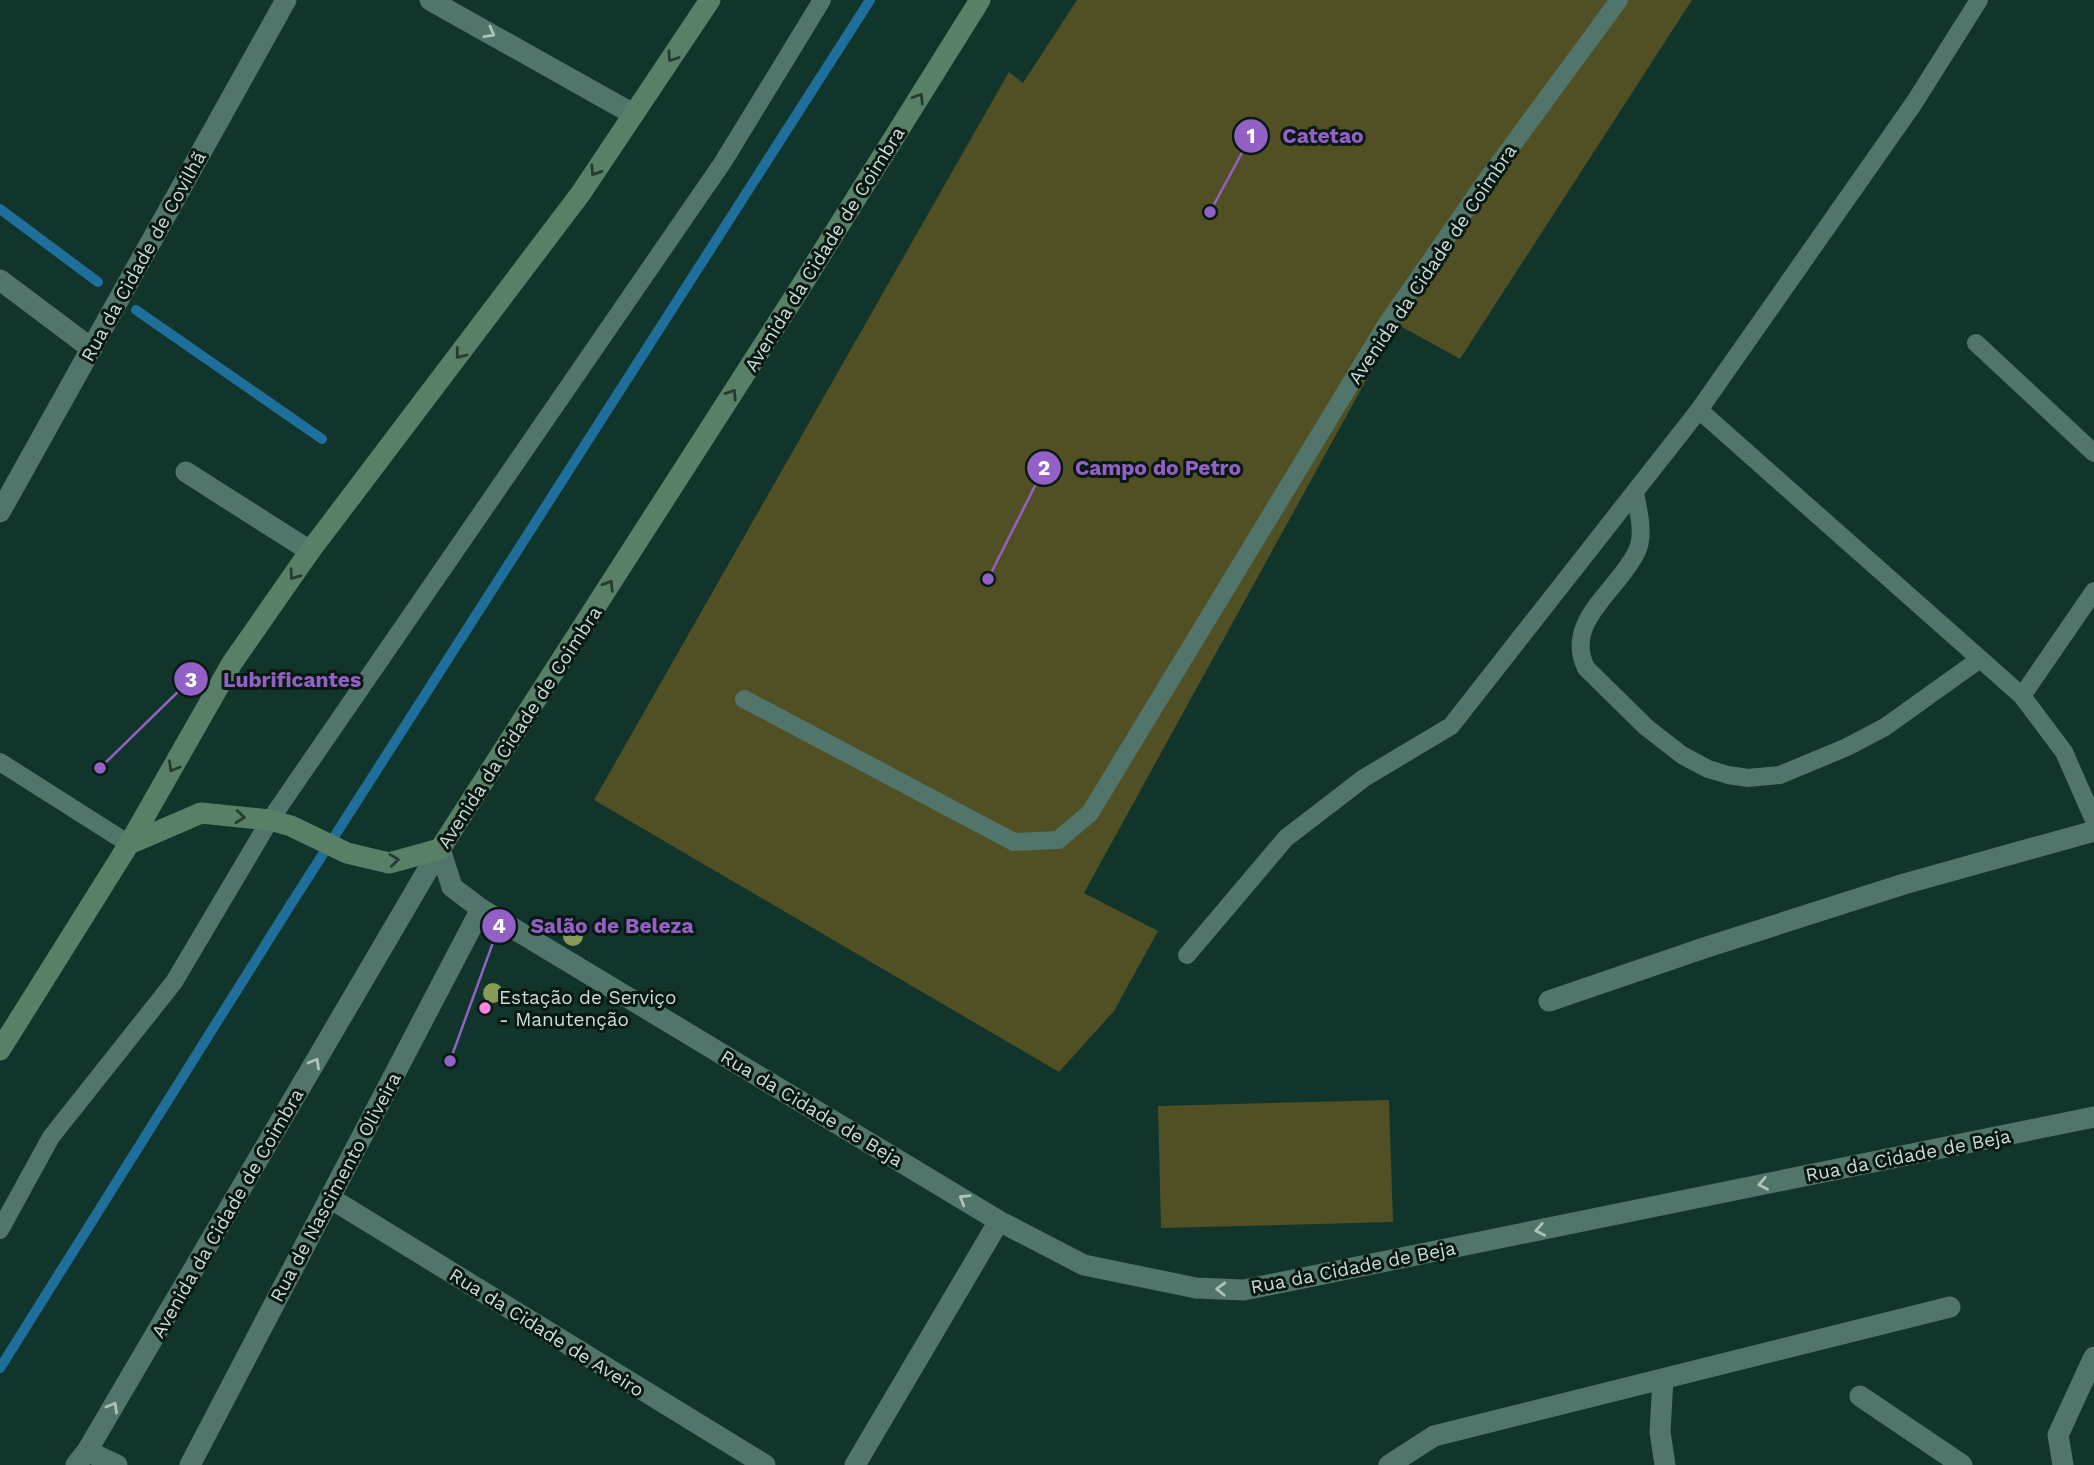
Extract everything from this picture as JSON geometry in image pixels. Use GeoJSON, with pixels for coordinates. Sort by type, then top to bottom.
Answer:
{"type":"FeatureCollection","features":[{"type":"Feature","properties":{"kind":"main road"},"geometry":{"type":"LineString","coordinates":[[0,1051],[129,844],[232,663],[310,551],[573,204],[710,0]]}},
{"type":"Feature","properties":{"kind":"main road","name":"Avenida da Cidade de Coimbra"},"geometry":{"type":"LineString","coordinates":[[440,849],[800,288],[980,0]]}},
{"type":"Feature","properties":{"kind":"main road"},"geometry":{"type":"LineString","coordinates":[[129,844],[201,813],[270,820],[291,826],[347,853],[389,863],[440,849]]}},
{"type":"Feature","properties":{"kind":"street","name":"Rua da Cidade de Covilhã"},"geometry":{"type":"LineString","coordinates":[[0,512],[286,0]]}},
{"type":"Feature","properties":{"kind":"street"},"geometry":{"type":"LineString","coordinates":[[430,0],[633,114]]}},
{"type":"Feature","properties":{"kind":"street"},"geometry":{"type":"LineString","coordinates":[[0,279],[92,349]]}},
{"type":"Feature","properties":{"kind":"street"},"geometry":{"type":"LineString","coordinates":[[186,472],[310,551]]}},
{"type":"Feature","properties":{"kind":"street"},"geometry":{"type":"LineString","coordinates":[[1549,1001],[1904,884],[2094,831]]}},
{"type":"Feature","properties":{"kind":"street","name":"Rua da Cidade de Beja"},"geometry":{"type":"LineString","coordinates":[[440,849],[452,887],[481,909],[999,1221],[1084,1265],[1196,1288],[1244,1290],[2094,1117]]}},
{"type":"Feature","properties":{"kind":"street","name":"Avenida da Cidade de Coimbra"},"geometry":{"type":"LineString","coordinates":[[82,1458],[440,849]]}},
{"type":"Feature","properties":{"kind":"street","name":"Rua de Nascimento Oliveira"},"geometry":{"type":"LineString","coordinates":[[190,1465],[481,909]]}},
{"type":"Feature","properties":{"kind":"street","name":"Rua da Cidade de Aveiro"},"geometry":{"type":"LineString","coordinates":[[330,1198],[765,1465]]}},
{"type":"Feature","properties":{"kind":"street"},"geometry":{"type":"LineString","coordinates":[[855,1465],[999,1221]]}},
{"type":"Feature","properties":{"kind":"street"},"geometry":{"type":"LineString","coordinates":[[1389,1465],[1434,1436],[1950,1307]]}},
{"type":"Feature","properties":{"kind":"street"},"geometry":{"type":"LineString","coordinates":[[2063,1465],[2057,1435],[2094,1357]]}},
{"type":"Feature","properties":{"kind":"street"},"geometry":{"type":"LineString","coordinates":[[1663,1379],[1660,1432],[1665,1465]]}},
{"type":"Feature","properties":{"kind":"street"},"geometry":{"type":"LineString","coordinates":[[1860,1396],[1962,1465]]}},
{"type":"Feature","properties":{"kind":"street"},"geometry":{"type":"LineString","coordinates":[[82,1458],[117,1465]]}},
{"type":"Feature","properties":{"kind":"lane"},"geometry":{"type":"LineString","coordinates":[[0,1230],[51,1137],[174,982],[270,820],[723,162],[822,0]]}},
{"type":"Feature","properties":{"kind":"lane","name":"Avenida da Cidade de Coimbra"},"geometry":{"type":"LineString","coordinates":[[744,699],[1014,842],[1058,840],[1090,813],[1386,325],[1486,181],[1619,0]]}},
{"type":"Feature","properties":{"kind":"lane"},"geometry":{"type":"LineString","coordinates":[[1187,954],[1286,838],[1364,778],[1451,726],[1699,410],[1914,103],[1979,0]]}},
{"type":"Feature","properties":{"kind":"lane"},"geometry":{"type":"LineString","coordinates":[[1976,343],[2094,453]]}},
{"type":"Feature","properties":{"kind":"lane"},"geometry":{"type":"LineString","coordinates":[[1699,410],[2022,696],[2064,752],[2094,820]]}},
{"type":"Feature","properties":{"kind":"lane"},"geometry":{"type":"LineString","coordinates":[[1635,492],[1641,533],[1637,551],[1583,627],[1580,656],[1586,668],[1646,727],[1682,755],[1708,769],[1748,778],[1780,775],[1847,747],[1885,727],[1980,659]]}},
{"type":"Feature","properties":{"kind":"lane"},"geometry":{"type":"LineString","coordinates":[[2022,696],[2094,591]]}},
{"type":"Feature","properties":{"kind":"lane"},"geometry":{"type":"LineString","coordinates":[[0,762],[129,844]]}},
{"type":"Feature","properties":{"kind":"shaded area"},"geometry":{"type":"Polygon","coordinates":[[[1077,0],[1692,0],[1460,359],[1397,324],[1084,893],[1158,931],[1114,1011],[1059,1072],[594,800],[1009,72],[1023,83],[1077,0]]]}},
{"type":"Feature","properties":{"kind":"shaded area"},"geometry":{"type":"Polygon","coordinates":[[[1389,1100],[1393,1222],[1161,1228],[1158,1106],[1389,1100]]]}},
{"type":"Feature","properties":{"kind":"waterway"},"geometry":{"type":"LineString","coordinates":[[0,1368],[291,904],[870,0]]}},
{"type":"Feature","properties":{"kind":"waterway"},"geometry":{"type":"LineString","coordinates":[[0,209],[98,282]]}},
{"type":"Feature","properties":{"kind":"waterway"},"geometry":{"type":"LineString","coordinates":[[136,310],[322,439]]}},
{"type":"Feature","properties":{"kind":"place","name":"Catetao"},"geometry":{"type":"Point","coordinates":[1210,212]}},
{"type":"Feature","properties":{"kind":"place","name":"Campo do Petro"},"geometry":{"type":"Point","coordinates":[988,579]}},
{"type":"Feature","properties":{"kind":"place","name":"Lubrificantes"},"geometry":{"type":"Point","coordinates":[100,768]}},
{"type":"Feature","properties":{"kind":"place","name":"Estação de Serviço - Manutenção"},"geometry":{"type":"Point","coordinates":[485,1008]}},
{"type":"Feature","properties":{"kind":"place","name":"Salão de Beleza"},"geometry":{"type":"Point","coordinates":[450,1061]}}]}
